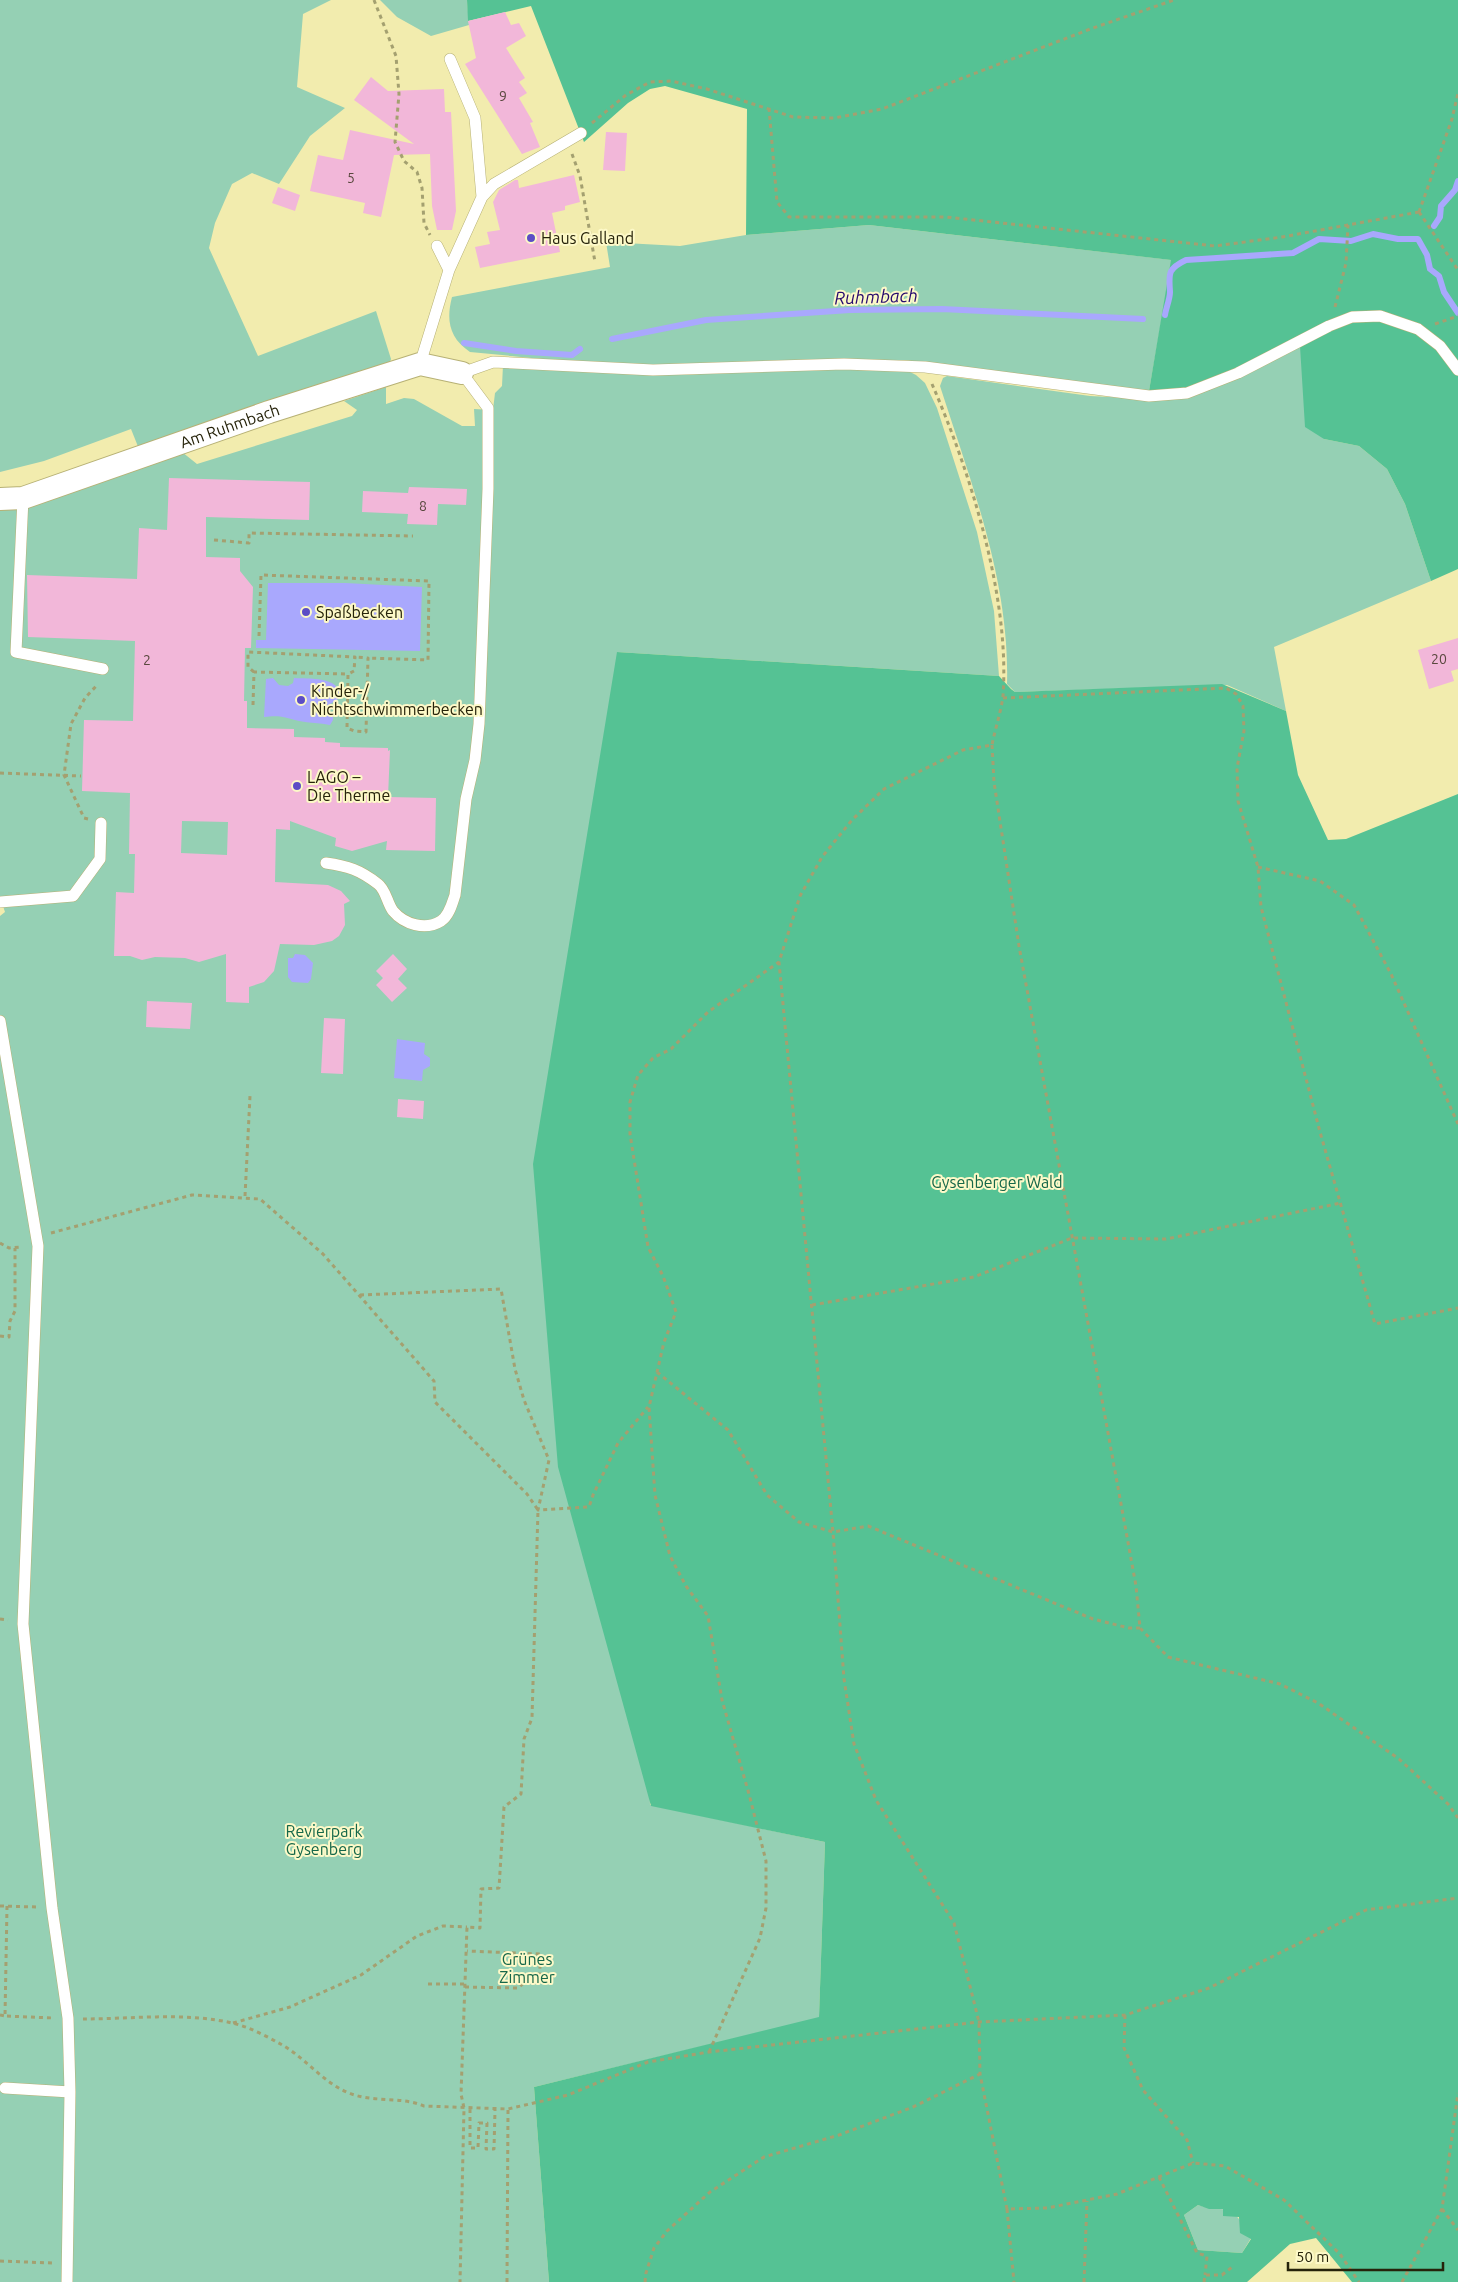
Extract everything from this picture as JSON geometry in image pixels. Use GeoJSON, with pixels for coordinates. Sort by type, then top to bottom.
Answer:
{"type":"FeatureCollection","features":[{"type":"Feature","properties":{"kind":"street","name":"Am Ruhmbach"},"geometry":{"type":"LineString","coordinates":[[0,499],[23,498],[269,412],[420,364],[462,373]]}},
{"type":"Feature","properties":{"kind":"lane"},"geometry":{"type":"LineString","coordinates":[[450,58],[475,118],[482,197]]}},
{"type":"Feature","properties":{"kind":"lane"},"geometry":{"type":"LineString","coordinates":[[420,364],[449,270],[482,197],[494,184],[568,142],[580,133]]}},
{"type":"Feature","properties":{"kind":"lane"},"geometry":{"type":"LineString","coordinates":[[437,246],[449,270]]}},
{"type":"Feature","properties":{"kind":"lane"},"geometry":{"type":"LineString","coordinates":[[326,863],[350,866],[381,886],[391,909],[400,919],[412,925],[429,926],[442,921],[450,909],[455,895],[466,798],[475,760],[479,724],[488,489],[488,408],[462,373],[493,362],[653,370],[844,364],[925,368],[1139,396],[1187,393],[1238,373],[1329,326],[1352,317],[1380,316],[1418,329],[1440,346],[1458,370]]}},
{"type":"Feature","properties":{"kind":"lane"},"geometry":{"type":"LineString","coordinates":[[23,498],[16,652],[103,669]]}},
{"type":"Feature","properties":{"kind":"lane"},"geometry":{"type":"LineString","coordinates":[[0,902],[73,896],[100,860],[101,823]]}},
{"type":"Feature","properties":{"kind":"lane"},"geometry":{"type":"LineString","coordinates":[[0,1021],[37,1242],[23,1624],[52,1908],[68,2018],[70,2092],[67,2282]]}},
{"type":"Feature","properties":{"kind":"lane"},"geometry":{"type":"LineString","coordinates":[[5,2088],[70,2092]]}},
{"type":"Feature","properties":{"kind":"path"},"geometry":{"type":"LineString","coordinates":[[374,0],[396,56],[399,94],[396,142],[404,162],[417,172],[422,188],[424,223],[437,246]]}},
{"type":"Feature","properties":{"kind":"path"},"geometry":{"type":"LineString","coordinates":[[598,118],[626,96],[650,82],[671,81],[707,89],[793,117],[834,118],[882,109],[1093,28],[1174,0]]}},
{"type":"Feature","properties":{"kind":"path"},"geometry":{"type":"LineString","coordinates":[[1419,212],[1452,119],[1458,93]]}},
{"type":"Feature","properties":{"kind":"path"},"geometry":{"type":"LineString","coordinates":[[769,108],[776,202],[789,217],[946,217],[1215,246],[1419,212]]}},
{"type":"Feature","properties":{"kind":"path"},"geometry":{"type":"LineString","coordinates":[[568,142],[580,176],[596,262]]}},
{"type":"Feature","properties":{"kind":"path"},"geometry":{"type":"LineString","coordinates":[[1419,212],[1458,270]]}},
{"type":"Feature","properties":{"kind":"path"},"geometry":{"type":"LineString","coordinates":[[1329,326],[1346,263],[1348,225]]}},
{"type":"Feature","properties":{"kind":"path"},"geometry":{"type":"LineString","coordinates":[[1441,322],[1458,316]]}},
{"type":"Feature","properties":{"kind":"path"},"geometry":{"type":"LineString","coordinates":[[925,368],[946,417],[985,535],[998,604],[1003,658],[1002,698],[992,744],[994,782],[1019,946],[1136,1586],[1140,1628],[1168,1657],[1280,1684],[1318,1703],[1399,1759],[1448,1804],[1458,1818]]}},
{"type":"Feature","properties":{"kind":"path"},"geometry":{"type":"LineString","coordinates":[[214,540],[249,543],[249,533],[413,536]]}},
{"type":"Feature","properties":{"kind":"path"},"geometry":{"type":"LineString","coordinates":[[258,636],[261,575],[429,581],[428,660],[355,656],[248,652],[248,667],[254,672],[348,674],[354,671],[355,656]]}},
{"type":"Feature","properties":{"kind":"path"},"geometry":{"type":"LineString","coordinates":[[348,674],[347,728],[354,732],[366,732],[368,658]]}},
{"type":"Feature","properties":{"kind":"path"},"geometry":{"type":"LineString","coordinates":[[101,823],[84,818],[64,775],[71,724],[85,698],[97,686],[103,669]]}},
{"type":"Feature","properties":{"kind":"path"},"geometry":{"type":"LineString","coordinates":[[253,705],[254,672]]}},
{"type":"Feature","properties":{"kind":"path"},"geometry":{"type":"LineString","coordinates":[[1002,698],[1226,688],[1236,694],[1243,706],[1244,731],[1237,768],[1238,801],[1258,868],[1261,907],[1340,1203],[1376,1324],[1458,1308]]}},
{"type":"Feature","properties":{"kind":"path"},"geometry":{"type":"LineString","coordinates":[[992,744],[963,750],[884,789],[852,820],[822,857],[800,896],[780,962],[833,1532],[844,1679],[854,1744],[876,1800],[954,1923],[979,2022],[980,2074],[1007,2209],[1014,2282]]}},
{"type":"Feature","properties":{"kind":"path"},"geometry":{"type":"LineString","coordinates":[[0,773],[81,776]]}},
{"type":"Feature","properties":{"kind":"path"},"geometry":{"type":"LineString","coordinates":[[1258,868],[1320,881],[1354,906],[1391,974],[1458,1124]]}},
{"type":"Feature","properties":{"kind":"path"},"geometry":{"type":"LineString","coordinates":[[709,2052],[760,1938],[766,1908],[766,1861],[722,1700],[708,1616],[686,1586],[670,1556],[655,1495],[649,1407],[664,1342],[676,1312],[663,1276],[648,1247],[630,1134],[630,1102],[638,1075],[653,1058],[671,1049],[708,1012],[780,962]]}},
{"type":"Feature","properties":{"kind":"path"},"geometry":{"type":"LineString","coordinates":[[245,1196],[250,1096]]}},
{"type":"Feature","properties":{"kind":"path"},"geometry":{"type":"LineString","coordinates":[[0,1243],[9,1248],[15,1248],[192,1195],[245,1196],[260,1199],[323,1254],[360,1295],[434,1381],[435,1402],[527,1494],[538,1510]]}},
{"type":"Feature","properties":{"kind":"path"},"geometry":{"type":"LineString","coordinates":[[812,1304],[974,1277],[1072,1238],[1166,1239],[1340,1203]]}},
{"type":"Feature","properties":{"kind":"path"},"geometry":{"type":"LineString","coordinates":[[0,1336],[9,1337],[10,1321],[15,1311],[15,1248]]}},
{"type":"Feature","properties":{"kind":"path"},"geometry":{"type":"LineString","coordinates":[[232,2023],[290,2007],[361,1975],[417,1936],[443,1926],[480,1928],[481,1889],[499,1888],[504,1807],[521,1794],[524,1739],[532,1718],[538,1510],[549,1460],[524,1400],[515,1369],[501,1289],[360,1295]]}},
{"type":"Feature","properties":{"kind":"path"},"geometry":{"type":"LineString","coordinates":[[657,1372],[728,1430],[767,1495],[799,1522],[833,1532],[868,1526],[1093,1619],[1129,1628],[1140,1628]]}},
{"type":"Feature","properties":{"kind":"path"},"geometry":{"type":"LineString","coordinates":[[538,1510],[589,1507],[618,1443],[649,1407]]}},
{"type":"Feature","properties":{"kind":"path"},"geometry":{"type":"LineString","coordinates":[[0,2015],[68,2018],[174,2018],[232,2023],[256,2032],[286,2047],[334,2086],[350,2094],[368,2099],[416,2102],[424,2106],[508,2109],[568,2095],[648,2062],[709,2052],[979,2022],[1125,2015],[1210,1988],[1366,1910],[1458,1898]]}},
{"type":"Feature","properties":{"kind":"path"},"geometry":{"type":"LineString","coordinates":[[0,1906],[52,1908]]}},
{"type":"Feature","properties":{"kind":"path"},"geometry":{"type":"LineString","coordinates":[[5,2016],[7,1906]]}},
{"type":"Feature","properties":{"kind":"path"},"geometry":{"type":"LineString","coordinates":[[460,2282],[464,2108],[461,2094],[467,1927]]}},
{"type":"Feature","properties":{"kind":"path"},"geometry":{"type":"LineString","coordinates":[[428,1984],[518,1988],[526,1981],[539,1980],[541,1954],[467,1951]]}},
{"type":"Feature","properties":{"kind":"path"},"geometry":{"type":"LineString","coordinates":[[1125,2015],[1124,2048],[1128,2057],[1144,2090],[1187,2140],[1194,2163]]}},
{"type":"Feature","properties":{"kind":"path"},"geometry":{"type":"LineString","coordinates":[[645,2282],[654,2248],[668,2231],[710,2192],[764,2157],[839,2135],[913,2107],[980,2074]]}},
{"type":"Feature","properties":{"kind":"path"},"geometry":{"type":"LineString","coordinates":[[1402,2282],[1442,2209],[1458,2093]]}},
{"type":"Feature","properties":{"kind":"path"},"geometry":{"type":"LineString","coordinates":[[470,2109],[470,2148],[478,2148],[479,2123],[487,2123],[486,2149],[494,2149],[495,2110]]}},
{"type":"Feature","properties":{"kind":"path"},"geometry":{"type":"LineString","coordinates":[[508,2109],[508,2282]]}},
{"type":"Feature","properties":{"kind":"path"},"geometry":{"type":"LineString","coordinates":[[1007,2209],[1047,2208],[1118,2194],[1194,2163],[1225,2166],[1284,2200],[1340,2254],[1358,2282]]}},
{"type":"Feature","properties":{"kind":"path"},"geometry":{"type":"LineString","coordinates":[[1159,2177],[1197,2253],[1207,2256],[1204,2282]]}},
{"type":"Feature","properties":{"kind":"path"},"geometry":{"type":"LineString","coordinates":[[1084,2282],[1087,2201]]}},
{"type":"Feature","properties":{"kind":"path"},"geometry":{"type":"LineString","coordinates":[[1442,2209],[1458,2230]]}},
{"type":"Feature","properties":{"kind":"path"},"geometry":{"type":"LineString","coordinates":[[0,2261],[68,2264]]}},
{"type":"Feature","properties":{"kind":"path"},"geometry":{"type":"LineString","coordinates":[[1205,2275],[1222,2275],[1232,2266]]}},
{"type":"Feature","properties":{"kind":"green space"},"geometry":{"type":"Polygon","coordinates":[[[0,0],[331,0],[303,14],[297,87],[345,108],[310,136],[279,184],[252,173],[232,184],[215,223],[209,248],[258,356],[376,311],[391,359],[390,362],[139,449],[131,429],[44,461],[0,472],[0,0]]]}},
{"type":"Feature","properties":{"kind":"green space"},"geometry":{"type":"Polygon","coordinates":[[[380,0],[467,0],[469,25],[431,36],[397,17],[380,0]]]}},
{"type":"Feature","properties":{"kind":"green space"},"geometry":{"type":"Polygon","coordinates":[[[467,0],[1458,0],[1458,569],[1431,581],[1405,504],[1387,469],[1359,446],[1324,439],[1305,427],[1300,346],[1211,389],[1149,391],[1171,260],[869,225],[746,235],[747,109],[665,86],[650,89],[628,103],[584,142],[531,6],[468,21],[467,0]]]}},
{"type":"Feature","properties":{"kind":"green space"},"geometry":{"type":"Polygon","coordinates":[[[869,225],[1172,260],[1149,391],[904,360],[814,360],[680,367],[584,363],[470,352],[457,341],[451,328],[449,313],[452,297],[610,267],[606,242],[680,246],[746,235],[869,225]]]}},
{"type":"Feature","properties":{"kind":"green space"},"geometry":{"type":"Polygon","coordinates":[[[1301,346],[1324,439],[1359,446],[1387,469],[1405,504],[1431,581],[1274,647],[1286,711],[1227,685],[1015,692],[1007,684],[1002,608],[995,570],[976,496],[940,386],[943,378],[947,376],[1090,396],[1149,399],[1301,346]]]}},
{"type":"Feature","properties":{"kind":"green space"},"geometry":{"type":"Polygon","coordinates":[[[503,365],[585,372],[679,375],[820,368],[908,371],[916,375],[925,383],[937,408],[977,532],[994,611],[999,676],[617,652],[650,1805],[825,1842],[819,2018],[534,2087],[549,2282],[0,2282],[0,916],[5,912],[0,897],[0,508],[182,452],[197,464],[352,416],[357,410],[344,401],[386,387],[386,404],[404,398],[414,399],[462,426],[475,426],[474,409],[493,410],[495,393],[502,386],[503,365]]]}},
{"type":"Feature","properties":{"kind":"green space","name":"Gysenberger Wald"},"geometry":{"type":"Polygon","coordinates":[[[617,652],[999,676],[1015,692],[1222,684],[1286,711],[1298,775],[1328,840],[1346,839],[1458,794],[1458,2282],[1352,2282],[1316,2238],[1290,2244],[1247,2282],[549,2282],[534,2087],[819,2017],[825,1842],[651,1806],[558,1467],[533,1164],[617,652]],[[1198,2205],[1184,2215],[1198,2250],[1242,2253],[1251,2239],[1240,2233],[1239,2217],[1223,2216],[1223,2209],[1209,2209],[1198,2205]]]}},
{"type":"Feature","properties":{"kind":"green space"},"geometry":{"type":"Polygon","coordinates":[[[1198,2205],[1227,2210],[1236,2215],[1251,2238],[1242,2253],[1198,2250],[1184,2215],[1198,2205]]]}},
{"type":"Feature","properties":{"kind":"water"},"geometry":{"type":"Polygon","coordinates":[[[268,583],[345,583],[422,587],[420,651],[256,648],[256,640],[266,640],[268,583]]]}},
{"type":"Feature","properties":{"kind":"water","name":"Kinder-/ Nichtschwimmerbecken"},"geometry":{"type":"Polygon","coordinates":[[[273,678],[279,685],[288,686],[293,683],[294,678],[323,680],[336,686],[340,698],[325,707],[325,714],[333,716],[330,725],[274,716],[264,717],[266,679],[273,678]]]}},
{"type":"Feature","properties":{"kind":"water"},"geometry":{"type":"Polygon","coordinates":[[[295,954],[305,955],[313,963],[311,979],[308,983],[292,982],[288,977],[288,958],[293,958],[295,954]]]}},
{"type":"Feature","properties":{"kind":"water"},"geometry":{"type":"Polygon","coordinates":[[[397,1039],[425,1043],[424,1054],[430,1058],[430,1066],[423,1070],[422,1081],[394,1078],[397,1039]]]}},
{"type":"Feature","properties":{"kind":"building"},"geometry":{"type":"Polygon","coordinates":[[[505,12],[511,25],[519,23],[526,36],[506,48],[525,78],[519,82],[527,93],[519,98],[533,122],[530,123],[540,147],[522,154],[465,64],[476,58],[468,21],[505,12]]]}},
{"type":"Feature","properties":{"kind":"building"},"geometry":{"type":"Polygon","coordinates":[[[371,77],[388,91],[444,89],[445,112],[451,112],[456,211],[452,230],[437,230],[432,206],[430,154],[394,155],[381,217],[363,213],[365,203],[310,191],[318,155],[343,160],[350,130],[414,144],[354,100],[371,77]]]}},
{"type":"Feature","properties":{"kind":"building"},"geometry":{"type":"Polygon","coordinates":[[[606,132],[627,133],[625,171],[603,170],[606,132]]]}},
{"type":"Feature","properties":{"kind":"building"},"geometry":{"type":"Polygon","coordinates":[[[574,175],[580,202],[565,206],[565,210],[552,213],[560,252],[480,268],[475,247],[490,244],[487,232],[500,230],[493,202],[499,190],[515,180],[518,180],[519,188],[574,175]]]}},
{"type":"Feature","properties":{"kind":"building"},"geometry":{"type":"Polygon","coordinates":[[[278,187],[300,195],[295,211],[272,203],[278,187]]]}},
{"type":"Feature","properties":{"kind":"building"},"geometry":{"type":"Polygon","coordinates":[[[169,478],[310,482],[309,520],[206,517],[206,557],[240,558],[240,571],[253,587],[251,648],[245,648],[244,701],[247,701],[247,728],[294,729],[294,737],[325,738],[325,742],[340,743],[340,747],[388,748],[388,751],[390,750],[388,797],[436,798],[435,851],[386,850],[387,841],[352,851],[335,846],[336,838],[290,821],[290,830],[276,829],[275,882],[328,885],[341,891],[350,901],[344,904],[345,925],[339,936],[332,941],[314,945],[280,944],[274,971],[264,982],[249,987],[249,1003],[226,1002],[226,954],[199,962],[185,958],[155,957],[142,960],[130,956],[114,956],[116,892],[134,893],[135,854],[129,854],[130,793],[82,791],[84,720],[133,721],[135,641],[28,637],[27,575],[137,579],[139,528],[167,530],[169,478]],[[182,821],[181,853],[227,855],[228,822],[182,821]]]}},
{"type":"Feature","properties":{"kind":"building"},"geometry":{"type":"Polygon","coordinates":[[[409,487],[467,489],[466,505],[438,504],[437,525],[407,524],[408,514],[362,512],[363,491],[408,493],[409,487]]]}},
{"type":"Feature","properties":{"kind":"building"},"geometry":{"type":"Polygon","coordinates":[[[1458,638],[1458,669],[1451,671],[1454,681],[1429,689],[1418,650],[1458,638]]]}},
{"type":"Feature","properties":{"kind":"building"},"geometry":{"type":"Polygon","coordinates":[[[393,954],[407,969],[398,979],[407,988],[392,1002],[376,985],[383,978],[376,971],[393,954]]]}},
{"type":"Feature","properties":{"kind":"building"},"geometry":{"type":"Polygon","coordinates":[[[147,1001],[192,1003],[190,1029],[146,1027],[147,1001]]]}},
{"type":"Feature","properties":{"kind":"building"},"geometry":{"type":"Polygon","coordinates":[[[324,1018],[345,1019],[343,1074],[321,1073],[324,1018]]]}},
{"type":"Feature","properties":{"kind":"building"},"geometry":{"type":"Polygon","coordinates":[[[398,1099],[424,1101],[423,1119],[397,1117],[398,1099]]]}},
{"type":"Feature","properties":{"kind":"waterway"},"geometry":{"type":"LineString","coordinates":[[1434,226],[1440,217],[1441,206],[1455,190],[1458,181]]}},
{"type":"Feature","properties":{"kind":"waterway","name":"Ruhmbach"},"geometry":{"type":"LineString","coordinates":[[1165,315],[1170,295],[1170,273],[1175,266],[1186,260],[1293,253],[1319,239],[1351,241],[1373,234],[1398,239],[1418,239],[1427,255],[1430,269],[1439,276],[1444,292],[1458,313]]}},
{"type":"Feature","properties":{"kind":"waterway","name":"Ruhmbach"},"geometry":{"type":"LineString","coordinates":[[612,339],[706,320],[850,310],[942,309],[1143,319]]}},
{"type":"Feature","properties":{"kind":"waterway","name":"Ruhmbach"},"geometry":{"type":"LineString","coordinates":[[464,343],[516,351],[572,355],[580,349]]}},
{"type":"Feature","properties":{"kind":"place","name":"Haus Galland"},"geometry":{"type":"Point","coordinates":[531,238]}},
{"type":"Feature","properties":{"kind":"place","name":"Spaßbecken"},"geometry":{"type":"Point","coordinates":[306,612]}},
{"type":"Feature","properties":{"kind":"place","name":"Kinder-/ Nichtschwimmerbecken"},"geometry":{"type":"Point","coordinates":[301,700]}},
{"type":"Feature","properties":{"kind":"place","name":"LAGO – Die Therme"},"geometry":{"type":"Point","coordinates":[297,786]}},
{"type":"Feature","properties":{"kind":"park label","name":"Revierpark Gysenberg"},"geometry":{"type":"Point","coordinates":[324,1840]}},
{"type":"Feature","properties":{"kind":"park label","name":"Grünes Zimmer"},"geometry":{"type":"Point","coordinates":[527,1968]}}]}
